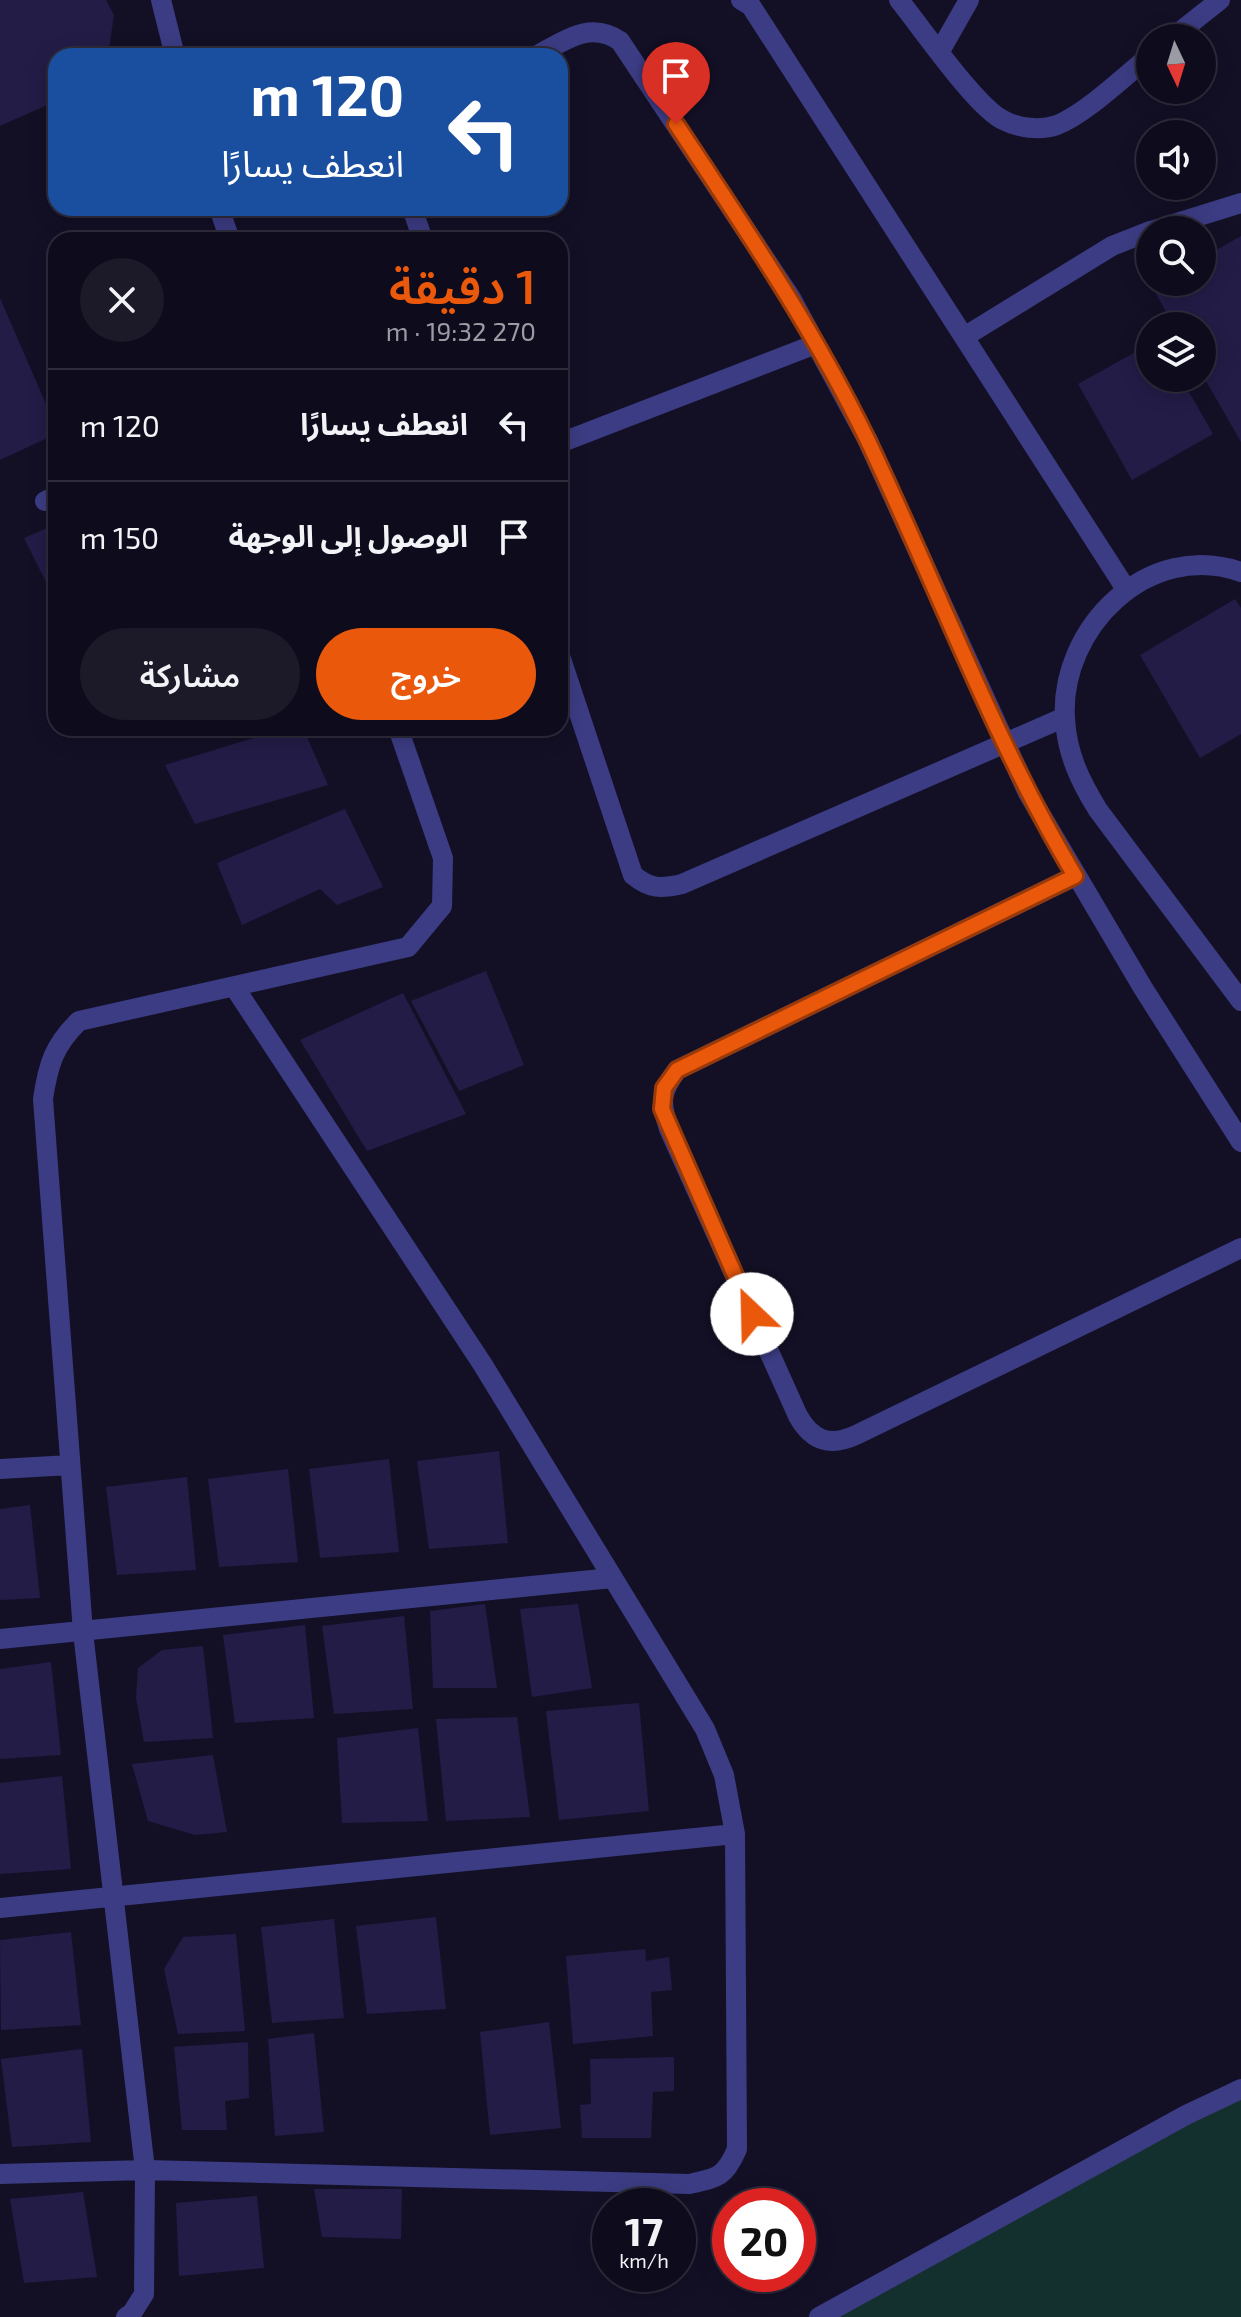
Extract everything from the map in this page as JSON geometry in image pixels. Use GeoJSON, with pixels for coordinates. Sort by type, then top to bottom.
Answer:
{"type":"FeatureCollection","features":[{"type":"Feature","properties":{"kind":"street"},"geometry":{"type":"LineString","coordinates":[[161,0],[173,48]]}},
{"type":"Feature","properties":{"kind":"street"},"geometry":{"type":"LineString","coordinates":[[899,0],[981,102],[1002,120],[1028,129],[1056,126],[1136,67]]}},
{"type":"Feature","properties":{"kind":"street"},"geometry":{"type":"LineString","coordinates":[[940,51],[969,0]]}},
{"type":"Feature","properties":{"kind":"street"},"geometry":{"type":"LineString","coordinates":[[1190,24],[1220,0]]}},
{"type":"Feature","properties":{"kind":"street"},"geometry":{"type":"LineString","coordinates":[[748,2],[1126,589]]}},
{"type":"Feature","properties":{"kind":"street"},"geometry":{"type":"LineString","coordinates":[[551,48],[590,31],[601,31],[620,41],[791,298],[867,439],[1004,744],[1075,876],[1241,1142]]}},
{"type":"Feature","properties":{"kind":"street"},"geometry":{"type":"LineString","coordinates":[[1200,216],[1241,203]]}},
{"type":"Feature","properties":{"kind":"street"},"geometry":{"type":"LineString","coordinates":[[964,337],[1112,246],[1136,237]]}},
{"type":"Feature","properties":{"kind":"street"},"geometry":{"type":"LineString","coordinates":[[568,440],[816,344]]}},
{"type":"Feature","properties":{"kind":"street"},"geometry":{"type":"LineString","coordinates":[[1241,572],[1193,566],[1158,573],[1126,589],[1099,615],[1079,648],[1067,684],[1065,717],[1069,751],[1080,782],[1241,1001]]}},
{"type":"Feature","properties":{"kind":"street"},"geometry":{"type":"LineString","coordinates":[[568,680],[633,875],[646,886],[663,889],[682,884],[1065,717]]}},
{"type":"Feature","properties":{"kind":"street"},"geometry":{"type":"LineString","coordinates":[[126,2317],[144,2294],[145,2170],[83,1632],[43,1099],[48,1062],[62,1038],[79,1021],[408,947],[442,906],[443,858],[401,736]]}},
{"type":"Feature","properties":{"kind":"street"},"geometry":{"type":"LineString","coordinates":[[1075,876],[677,1070],[664,1088],[662,1109],[681,1155],[798,1416],[807,1432],[822,1441],[848,1439],[1241,1248]]}},
{"type":"Feature","properties":{"kind":"street"},"geometry":{"type":"LineString","coordinates":[[0,2174],[145,2170],[673,2184],[716,2179],[729,2169],[737,2149],[735,1834],[724,1775],[705,1729],[483,1365],[235,988]]}},
{"type":"Feature","properties":{"kind":"street"},"geometry":{"type":"LineString","coordinates":[[0,1469],[70,1465]]}},
{"type":"Feature","properties":{"kind":"street"},"geometry":{"type":"LineString","coordinates":[[0,1639],[612,1578]]}},
{"type":"Feature","properties":{"kind":"street"},"geometry":{"type":"LineString","coordinates":[[0,1908],[735,1834]]}},
{"type":"Feature","properties":{"kind":"street"},"geometry":{"type":"LineString","coordinates":[[819,2317],[1186,2115],[1241,2089]]}},
{"type":"Feature","properties":{"kind":"green space"},"geometry":{"type":"Polygon","coordinates":[[[1241,2084],[1241,2317],[809,2317],[1180,2115],[1241,2084]]]}},
{"type":"Feature","properties":{"kind":"building"},"geometry":{"type":"Polygon","coordinates":[[[0,0],[106,0],[114,15],[109,48],[48,48],[48,105],[0,126],[0,0]]]}},
{"type":"Feature","properties":{"kind":"building"},"geometry":{"type":"Polygon","coordinates":[[[1241,236],[1241,442],[1212,392],[1216,392],[1216,312],[1166,312],[1157,296],[1216,296],[1216,250],[1241,236]]]}},
{"type":"Feature","properties":{"kind":"building"},"geometry":{"type":"Polygon","coordinates":[[[0,298],[48,409],[48,438],[0,460],[0,298]]]}},
{"type":"Feature","properties":{"kind":"building"},"geometry":{"type":"Polygon","coordinates":[[[1136,352],[1136,392],[1189,392],[1213,434],[1132,480],[1078,384],[1136,352]]]}},
{"type":"Feature","properties":{"kind":"building"},"geometry":{"type":"Polygon","coordinates":[[[48,528],[48,586],[24,538],[48,528]]]}},
{"type":"Feature","properties":{"kind":"building"},"geometry":{"type":"Polygon","coordinates":[[[1235,599],[1241,608],[1241,734],[1200,758],[1140,655],[1235,599]]]}},
{"type":"Feature","properties":{"kind":"building"},"geometry":{"type":"Polygon","coordinates":[[[260,736],[307,736],[328,785],[195,824],[165,765],[260,736]]]}},
{"type":"Feature","properties":{"kind":"building"},"geometry":{"type":"Polygon","coordinates":[[[345,809],[383,887],[337,905],[320,889],[242,925],[217,863],[345,809]]]}},
{"type":"Feature","properties":{"kind":"building"},"geometry":{"type":"Polygon","coordinates":[[[486,971],[524,1065],[459,1091],[411,1001],[486,971]]]}},
{"type":"Feature","properties":{"kind":"building"},"geometry":{"type":"Polygon","coordinates":[[[403,993],[466,1114],[367,1151],[300,1040],[403,993]]]}},
{"type":"Feature","properties":{"kind":"building"},"geometry":{"type":"Polygon","coordinates":[[[499,1451],[508,1543],[429,1549],[417,1461],[499,1451]]]}},
{"type":"Feature","properties":{"kind":"building"},"geometry":{"type":"Polygon","coordinates":[[[389,1459],[399,1552],[320,1558],[309,1469],[389,1459]]]}},
{"type":"Feature","properties":{"kind":"building"},"geometry":{"type":"Polygon","coordinates":[[[288,1469],[298,1562],[219,1567],[208,1479],[288,1469]]]}},
{"type":"Feature","properties":{"kind":"building"},"geometry":{"type":"Polygon","coordinates":[[[187,1477],[196,1570],[117,1575],[106,1487],[187,1477]]]}},
{"type":"Feature","properties":{"kind":"building"},"geometry":{"type":"Polygon","coordinates":[[[30,1505],[40,1598],[0,1600],[0,1509],[30,1505]]]}},
{"type":"Feature","properties":{"kind":"building"},"geometry":{"type":"Polygon","coordinates":[[[485,1604],[497,1688],[433,1688],[430,1611],[485,1604]]]}},
{"type":"Feature","properties":{"kind":"building"},"geometry":{"type":"Polygon","coordinates":[[[578,1604],[592,1688],[532,1697],[520,1609],[578,1604]]]}},
{"type":"Feature","properties":{"kind":"building"},"geometry":{"type":"Polygon","coordinates":[[[404,1616],[413,1709],[334,1714],[322,1626],[404,1616]]]}},
{"type":"Feature","properties":{"kind":"building"},"geometry":{"type":"Polygon","coordinates":[[[305,1625],[314,1718],[235,1723],[223,1635],[305,1625]]]}},
{"type":"Feature","properties":{"kind":"building"},"geometry":{"type":"Polygon","coordinates":[[[203,1646],[213,1738],[144,1742],[136,1698],[138,1668],[162,1650],[203,1646]]]}},
{"type":"Feature","properties":{"kind":"building"},"geometry":{"type":"Polygon","coordinates":[[[51,1662],[61,1755],[0,1759],[0,1669],[51,1662]]]}},
{"type":"Feature","properties":{"kind":"building"},"geometry":{"type":"Polygon","coordinates":[[[639,1703],[649,1811],[559,1820],[546,1711],[639,1703]]]}},
{"type":"Feature","properties":{"kind":"building"},"geometry":{"type":"Polygon","coordinates":[[[517,1717],[530,1817],[446,1821],[436,1719],[517,1717]]]}},
{"type":"Feature","properties":{"kind":"building"},"geometry":{"type":"Polygon","coordinates":[[[418,1728],[428,1821],[342,1823],[337,1738],[418,1728]]]}},
{"type":"Feature","properties":{"kind":"building"},"geometry":{"type":"Polygon","coordinates":[[[213,1755],[227,1832],[195,1835],[148,1821],[132,1764],[213,1755]]]}},
{"type":"Feature","properties":{"kind":"building"},"geometry":{"type":"Polygon","coordinates":[[[62,1776],[71,1869],[0,1874],[0,1783],[62,1776]]]}},
{"type":"Feature","properties":{"kind":"building"},"geometry":{"type":"Polygon","coordinates":[[[436,1917],[446,2009],[367,2014],[356,1926],[436,1917]]]}},
{"type":"Feature","properties":{"kind":"building"},"geometry":{"type":"Polygon","coordinates":[[[334,1919],[344,2018],[272,2023],[261,1927],[334,1919]]]}},
{"type":"Feature","properties":{"kind":"building"},"geometry":{"type":"Polygon","coordinates":[[[71,1932],[81,2025],[1,2030],[0,1940],[71,1932]]]}},
{"type":"Feature","properties":{"kind":"building"},"geometry":{"type":"Polygon","coordinates":[[[236,1934],[245,2031],[178,2034],[164,1969],[183,1937],[236,1934]]]}},
{"type":"Feature","properties":{"kind":"building"},"geometry":{"type":"Polygon","coordinates":[[[645,1949],[646,1961],[669,1957],[672,1990],[651,1992],[653,2036],[573,2044],[566,1956],[645,1949]]]}},
{"type":"Feature","properties":{"kind":"building"},"geometry":{"type":"Polygon","coordinates":[[[549,2022],[561,2128],[490,2135],[480,2032],[549,2022]]]}},
{"type":"Feature","properties":{"kind":"building"},"geometry":{"type":"Polygon","coordinates":[[[314,2033],[324,2132],[275,2136],[268,2039],[314,2033]]]}},
{"type":"Feature","properties":{"kind":"building"},"geometry":{"type":"Polygon","coordinates":[[[248,2042],[249,2098],[225,2101],[227,2130],[182,2130],[174,2047],[248,2042]]]}},
{"type":"Feature","properties":{"kind":"building"},"geometry":{"type":"Polygon","coordinates":[[[82,2049],[91,2142],[12,2147],[1,2059],[82,2049]]]}},
{"type":"Feature","properties":{"kind":"building"},"geometry":{"type":"Polygon","coordinates":[[[674,2057],[674,2091],[653,2092],[651,2138],[582,2138],[580,2105],[591,2104],[590,2059],[674,2057]]]}},
{"type":"Feature","properties":{"kind":"building"},"geometry":{"type":"Polygon","coordinates":[[[314,2189],[402,2189],[401,2239],[322,2237],[314,2189]]]}},
{"type":"Feature","properties":{"kind":"building"},"geometry":{"type":"Polygon","coordinates":[[[83,2192],[97,2277],[24,2283],[10,2199],[83,2192]]]}},
{"type":"Feature","properties":{"kind":"building"},"geometry":{"type":"Polygon","coordinates":[[[257,2196],[264,2268],[179,2276],[176,2203],[257,2196]]]}},
{"type":"Feature","properties":{"kind":"route"},"geometry":{"type":"LineString","coordinates":[[676,124],[791,298],[867,439],[1004,744],[1050,835],[1075,876],[677,1070],[664,1088],[662,1109],[752,1314]]}}]}
